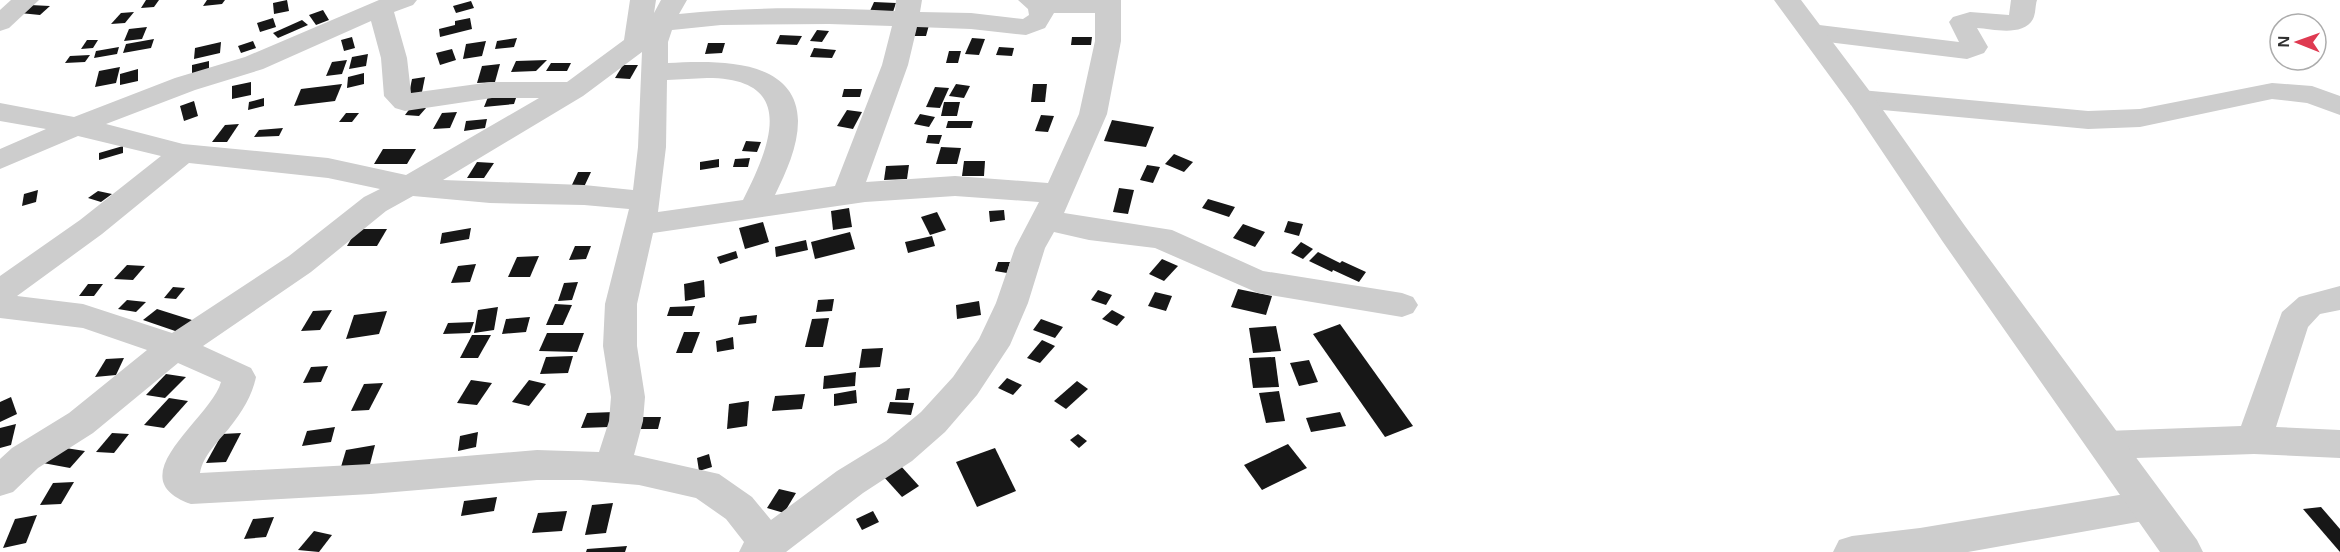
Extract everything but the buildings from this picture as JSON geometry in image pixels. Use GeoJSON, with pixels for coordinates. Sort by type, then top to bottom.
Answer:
{"type":"FeatureCollection","features":[{"type":"Feature","properties":{"kind":"street"},"geometry":{"type":"LineString","coordinates":[[0,23],[26,0]]}},
{"type":"Feature","properties":{"kind":"street"},"geometry":{"type":"LineString","coordinates":[[1788,0],[2183,552]]}},
{"type":"Feature","properties":{"kind":"street"},"geometry":{"type":"LineString","coordinates":[[1811,32],[1967,51],[1975,47],[1962,22],[1965,20],[2005,23],[2018,21],[2022,17],[2024,0]]}},
{"type":"Feature","properties":{"kind":"street"},"geometry":{"type":"LineString","coordinates":[[0,306],[80,315],[144,336],[175,349],[227,369],[238,377],[238,389],[204,431],[181,470],[180,482],[191,489],[371,479],[537,465],[639,470],[706,485],[739,508],[763,548],[850,482],[899,451],[933,422],[964,386],[993,345],[1012,303],[1030,248],[1052,207],[1093,114],[1108,41],[1108,3],[1036,3],[1041,15],[1036,23],[1026,27],[908,9],[654,22],[573,90],[375,204],[300,264],[212,321],[175,349],[144,370],[81,423],[25,458],[0,481]]}},
{"type":"Feature","properties":{"kind":"street"},"geometry":{"type":"LineString","coordinates":[[0,160],[109,112],[274,55],[392,4],[398,96],[405,102],[492,90],[573,90]]}},
{"type":"Feature","properties":{"kind":"street"},"geometry":{"type":"LineString","coordinates":[[847,194],[895,65],[908,9]]}},
{"type":"Feature","properties":{"kind":"street"},"geometry":{"type":"LineString","coordinates":[[613,468],[626,421],[628,398],[620,346],[621,304],[644,212],[652,147],[654,22]]}},
{"type":"Feature","properties":{"kind":"street"},"geometry":{"type":"LineString","coordinates":[[655,72],[724,70],[759,79],[775,91],[784,113],[783,136],[772,170],[753,210]]}},
{"type":"Feature","properties":{"kind":"street"},"geometry":{"type":"LineString","coordinates":[[1861,99],[2088,120],[2140,118],[2272,91],[2312,95],[2340,106]]}},
{"type":"Feature","properties":{"kind":"street"},"geometry":{"type":"LineString","coordinates":[[0,112],[47,119],[183,153],[328,168],[409,186],[454,191],[585,195],[644,212],[753,210],[847,194],[941,186],[980,186],[1052,207],[1089,229],[1161,238],[1258,282],[1402,305]]}},
{"type":"Feature","properties":{"kind":"street"},"geometry":{"type":"LineString","coordinates":[[0,292],[91,227],[183,153]]}},
{"type":"Feature","properties":{"kind":"street"},"geometry":{"type":"LineString","coordinates":[[2254,440],[2294,321],[2310,305],[2340,298]]}},
{"type":"Feature","properties":{"kind":"street"},"geometry":{"type":"LineString","coordinates":[[2106,444],[2254,440],[2340,444]]}},
{"type":"Feature","properties":{"kind":"street"},"geometry":{"type":"LineString","coordinates":[[1852,552],[1920,544],[2150,505]]}}]}
